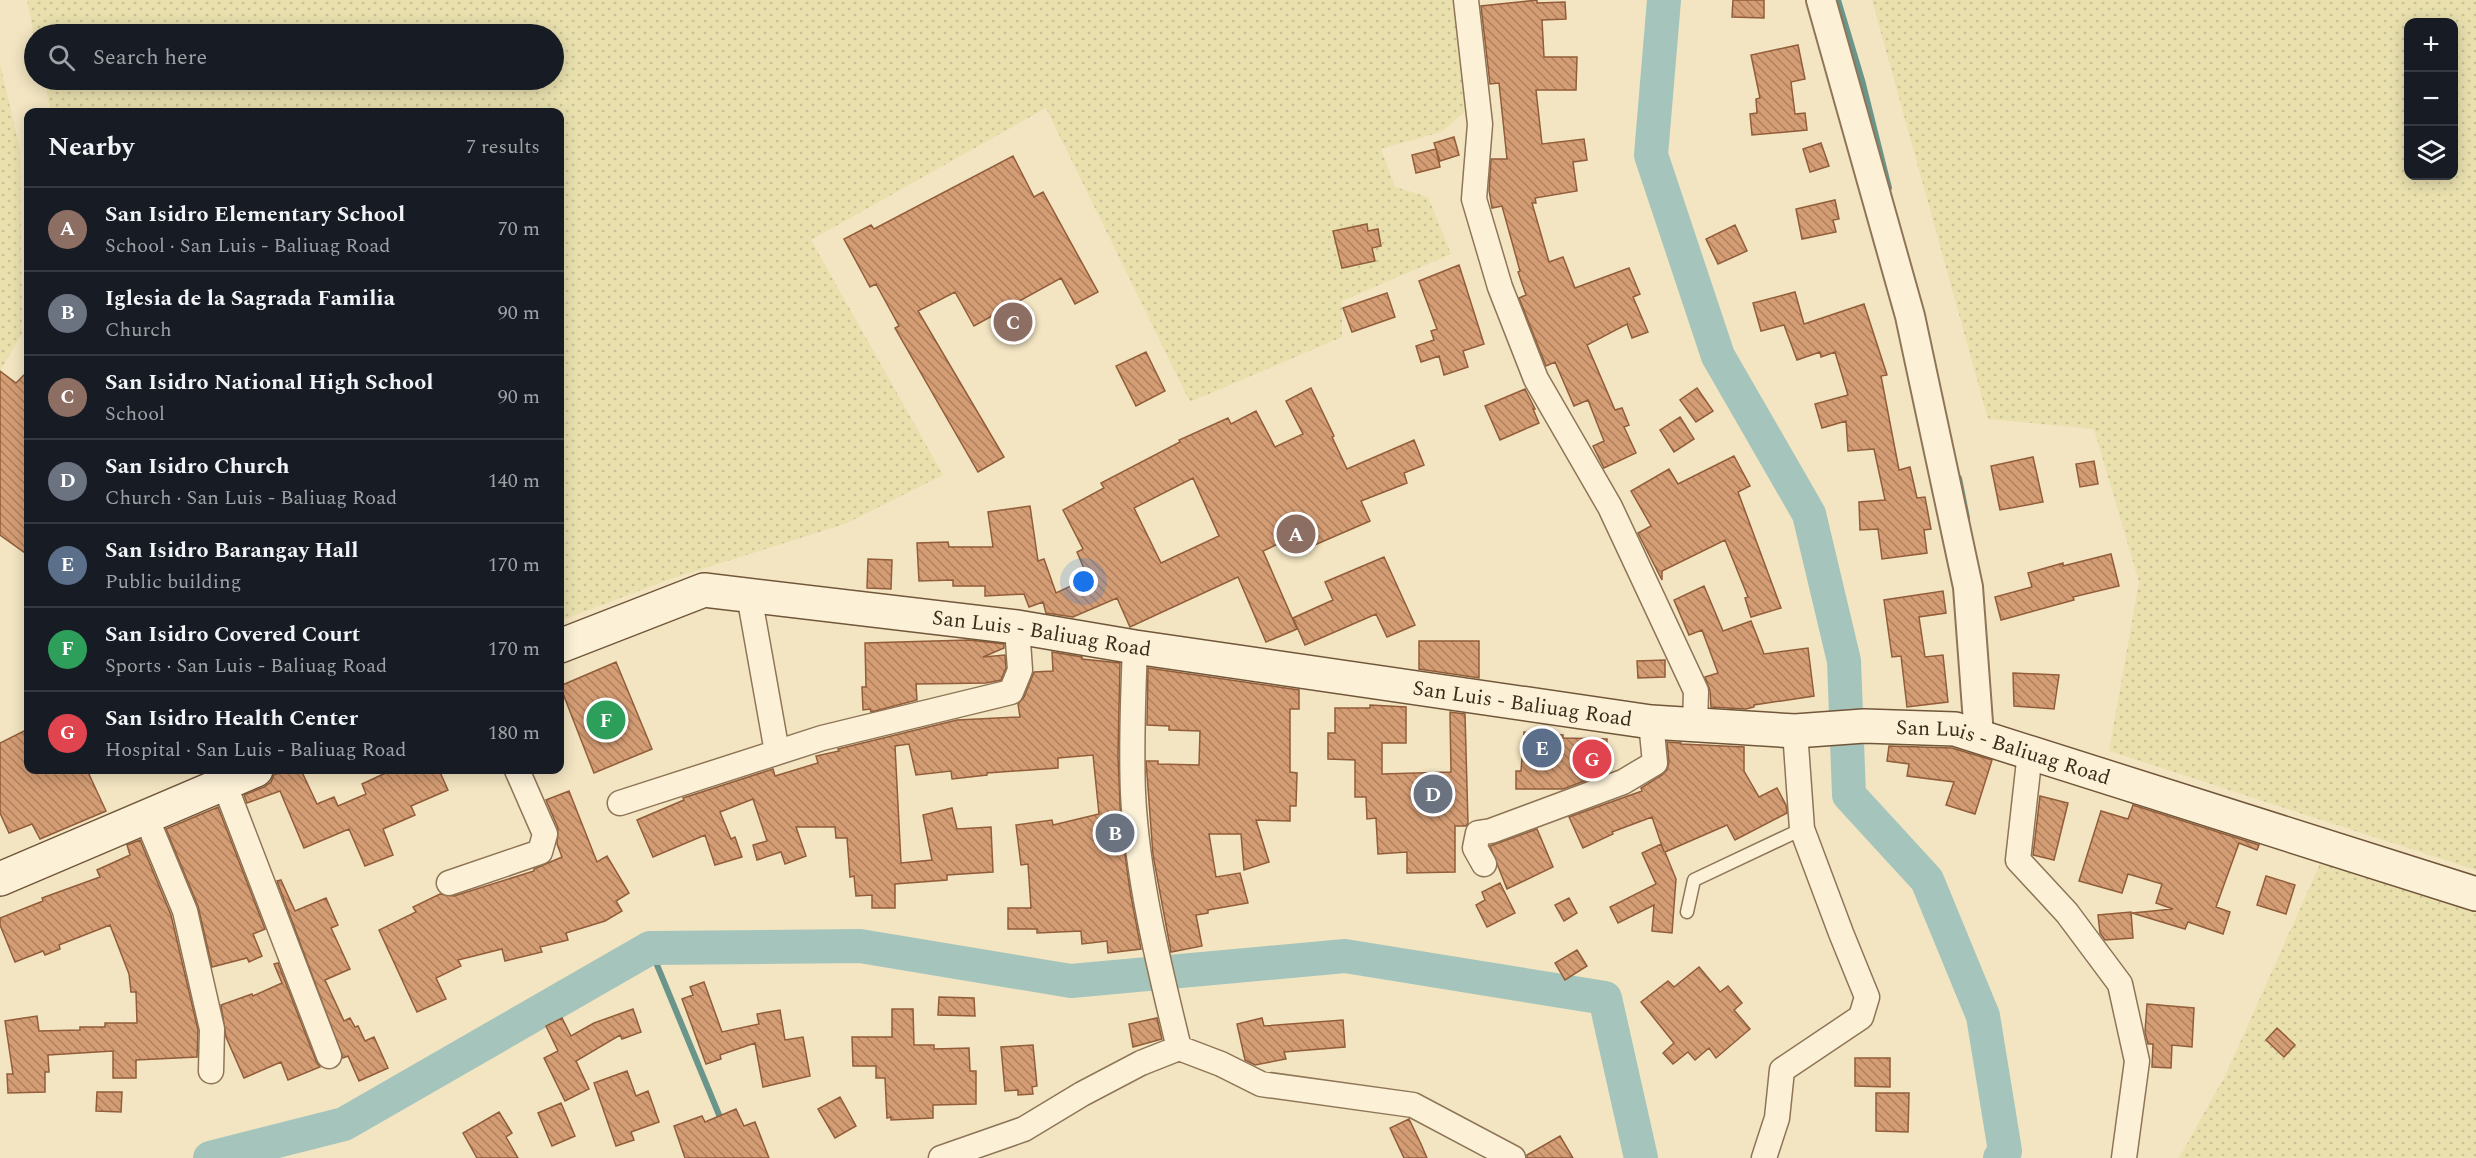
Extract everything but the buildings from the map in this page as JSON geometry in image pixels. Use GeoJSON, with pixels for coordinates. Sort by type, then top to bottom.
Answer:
{"type":"FeatureCollection","features":[{"type":"Feature","properties":{"kind":"main road","name":"San Luis - Baliuag Road"},"geometry":{"type":"LineString","coordinates":[[564,644],[705,590],[1017,627],[1135,647],[1651,722],[1801,731],[1864,726],[1955,729],[2476,894]]}},
{"type":"Feature","properties":{"kind":"main road"},"geometry":{"type":"LineString","coordinates":[[0,879],[241,774]]}},
{"type":"Feature","properties":{"kind":"street"},"geometry":{"type":"LineString","coordinates":[[1466,0],[1480,124],[1474,199],[1500,287],[1536,379],[1610,507],[1696,691],[1695,726]]}},
{"type":"Feature","properties":{"kind":"street"},"geometry":{"type":"LineString","coordinates":[[1821,0],[1910,316],[1968,587],[1979,736]]}},
{"type":"Feature","properties":{"kind":"street"},"geometry":{"type":"LineString","coordinates":[[748,596],[777,752]]}},
{"type":"Feature","properties":{"kind":"street"},"geometry":{"type":"LineString","coordinates":[[620,803],[822,738],[1011,692],[1020,670],[1017,627]]}},
{"type":"Feature","properties":{"kind":"street"},"geometry":{"type":"LineString","coordinates":[[1135,647],[1133,793],[1141,865],[1163,983],[1179,1048]]}},
{"type":"Feature","properties":{"kind":"street"},"geometry":{"type":"LineString","coordinates":[[1485,864],[1475,848],[1478,833],[1491,831],[1623,782],[1656,763],[1651,722]]}},
{"type":"Feature","properties":{"kind":"street"},"geometry":{"type":"LineString","coordinates":[[1764,1158],[1777,1118],[1782,1070],[1861,1017],[1868,997],[1840,933],[1802,829],[1801,731]]}},
{"type":"Feature","properties":{"kind":"street"},"geometry":{"type":"LineString","coordinates":[[2030,752],[2018,860],[2067,913],[2120,984],[2137,1061],[2124,1158]]}},
{"type":"Feature","properties":{"kind":"street"},"geometry":{"type":"LineString","coordinates":[[241,774],[329,1056]]}},
{"type":"Feature","properties":{"kind":"street"},"geometry":{"type":"LineString","coordinates":[[449,883],[540,852],[545,834],[519,774]]}},
{"type":"Feature","properties":{"kind":"street"},"geometry":{"type":"LineString","coordinates":[[146,817],[185,911],[212,1029],[212,1071]]}},
{"type":"Feature","properties":{"kind":"street"},"geometry":{"type":"LineString","coordinates":[[940,1158],[1024,1129],[1141,1063],[1179,1048],[1221,1064],[1261,1084],[1413,1105],[1512,1158]]}},
{"type":"Feature","properties":{"kind":"lane"},"geometry":{"type":"LineString","coordinates":[[1687,912],[1694,880],[1802,829]]}},
{"type":"Feature","properties":{"kind":"shaded area"},"geometry":{"type":"Polygon","coordinates":[[[27,0],[1458,0],[1469,56],[1465,112],[1441,132],[1381,149],[1395,187],[1428,197],[1451,254],[1342,301],[1342,337],[1190,402],[1046,108],[811,240],[943,475],[845,524],[670,579],[564,619],[564,108],[50,108],[46,90],[564,90],[564,24],[32,24],[27,0]]]}},
{"type":"Feature","properties":{"kind":"shaded area"},"geometry":{"type":"Polygon","coordinates":[[[1872,0],[2476,0],[2476,870],[2109,751],[2139,582],[2094,429],[1988,419],[1872,0]]]}},
{"type":"Feature","properties":{"kind":"shaded area"},"geometry":{"type":"Polygon","coordinates":[[[0,64],[20,149],[22,333],[0,371],[0,64]]]}},
{"type":"Feature","properties":{"kind":"shaded area"},"geometry":{"type":"Polygon","coordinates":[[[2325,853],[2476,910],[2476,1158],[2179,1158],[2226,1074],[2325,853]]]}},
{"type":"Feature","properties":{"kind":"waterway"},"geometry":{"type":"LineString","coordinates":[[1664,0],[1651,155],[1718,356],[1809,514],[1844,661],[1849,795],[1927,880],[1983,1016],[2005,1151],[2000,1158]]}},
{"type":"Feature","properties":{"kind":"waterway"},"geometry":{"type":"LineString","coordinates":[[1838,0],[1862,80],[1889,188]]}},
{"type":"Feature","properties":{"kind":"waterway"},"geometry":{"type":"LineString","coordinates":[[1959,478],[1967,518]]}},
{"type":"Feature","properties":{"kind":"waterway"},"geometry":{"type":"LineString","coordinates":[[210,1158],[344,1124],[650,948],[860,946],[1071,981],[1345,956],[1605,998],[1641,1158]]}},
{"type":"Feature","properties":{"kind":"waterway"},"geometry":{"type":"LineString","coordinates":[[650,948],[722,1122]]}},
{"type":"Feature","properties":{"kind":"place","name":"San Isidro National High School"},"geometry":{"type":"Point","coordinates":[1013,322]}},
{"type":"Feature","properties":{"kind":"place","name":"San Isidro Elementary School"},"geometry":{"type":"Point","coordinates":[1296,534]}},
{"type":"Feature","properties":{"kind":"place","name":"San Isidro Covered Court"},"geometry":{"type":"Point","coordinates":[606,720]}},
{"type":"Feature","properties":{"kind":"place","name":"San Isidro Barangay Hall"},"geometry":{"type":"Point","coordinates":[1542,748]}},
{"type":"Feature","properties":{"kind":"place","name":"San Isidro Health Center"},"geometry":{"type":"Point","coordinates":[1592,759]}},
{"type":"Feature","properties":{"kind":"place","name":"San Isidro Church"},"geometry":{"type":"Point","coordinates":[1433,794]}},
{"type":"Feature","properties":{"kind":"place","name":"Iglesia de la Sagrada Familia"},"geometry":{"type":"Point","coordinates":[1115,833]}}]}
